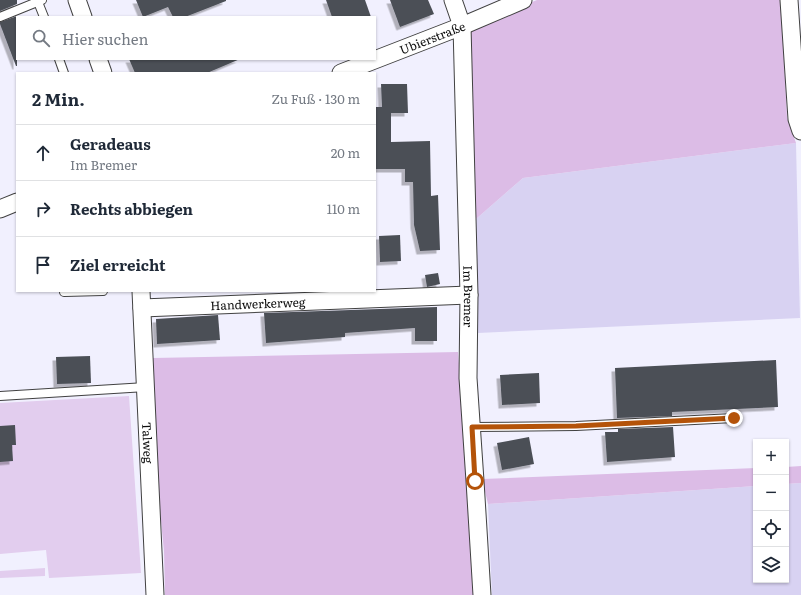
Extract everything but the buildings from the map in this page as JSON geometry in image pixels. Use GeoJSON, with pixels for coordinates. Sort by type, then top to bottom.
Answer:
{"type":"FeatureCollection","features":[{"type":"Feature","properties":{"kind":"street"},"geometry":{"type":"LineString","coordinates":[[77,0],[83,16]]}},
{"type":"Feature","properties":{"kind":"street","name":"Im Bremer"},"geometry":{"type":"LineString","coordinates":[[453,0],[462,26],[469,295],[468,378],[482,595]]}},
{"type":"Feature","properties":{"kind":"street","name":"Ubierstraße"},"geometry":{"type":"LineString","coordinates":[[376,59],[462,26],[523,0]]}},
{"type":"Feature","properties":{"kind":"street"},"geometry":{"type":"LineString","coordinates":[[789,0],[798,119],[801,131]]}},
{"type":"Feature","properties":{"kind":"street"},"geometry":{"type":"LineString","coordinates":[[98,60],[103,72]]}},
{"type":"Feature","properties":{"kind":"street","name":"Ubierstraße"},"geometry":{"type":"LineString","coordinates":[[344,72],[374,60]]}},
{"type":"Feature","properties":{"kind":"street"},"geometry":{"type":"LineString","coordinates":[[0,209],[16,202]]}},
{"type":"Feature","properties":{"kind":"street","name":"Talweg"},"geometry":{"type":"LineString","coordinates":[[141,292],[155,595]]}},
{"type":"Feature","properties":{"kind":"street","name":"Handwerkerweg"},"geometry":{"type":"LineString","coordinates":[[142,308],[469,295]]}},
{"type":"Feature","properties":{"kind":"lane"},"geometry":{"type":"LineString","coordinates":[[0,17],[40,1],[44,16]]}},
{"type":"Feature","properties":{"kind":"lane"},"geometry":{"type":"LineString","coordinates":[[59,60],[64,72]]}},
{"type":"Feature","properties":{"kind":"lane"},"geometry":{"type":"LineString","coordinates":[[0,396],[146,386]]}},
{"type":"Feature","properties":{"kind":"lane"},"geometry":{"type":"LineString","coordinates":[[472,427],[576,426],[734,418]]}},
{"type":"Feature","properties":{"kind":"shaded area"},"geometry":{"type":"Polygon","coordinates":[[[537,0],[781,0],[787,117],[796,143],[523,178],[476,219],[471,159],[467,29],[537,0]]]}},
{"type":"Feature","properties":{"kind":"shaded area"},"geometry":{"type":"Polygon","coordinates":[[[796,143],[800,318],[478,333],[476,219],[523,178],[796,143]]]}},
{"type":"Feature","properties":{"kind":"shaded area"},"geometry":{"type":"Polygon","coordinates":[[[458,352],[477,595],[165,595],[164,551],[155,461],[153,358],[458,352]]]}},
{"type":"Feature","properties":{"kind":"shaded area"},"geometry":{"type":"Polygon","coordinates":[[[129,396],[141,573],[49,578],[46,550],[0,554],[0,403],[129,396]]]}},
{"type":"Feature","properties":{"kind":"shaded area"},"geometry":{"type":"Polygon","coordinates":[[[801,466],[801,483],[789,484],[789,467],[801,466]]]}},
{"type":"Feature","properties":{"kind":"shaded area"},"geometry":{"type":"Polygon","coordinates":[[[753,468],[753,486],[488,504],[482,479],[753,468]]]}},
{"type":"Feature","properties":{"kind":"shaded area"},"geometry":{"type":"Polygon","coordinates":[[[801,483],[801,595],[492,595],[488,504],[753,486],[753,583],[789,583],[789,484],[801,483]]]}},
{"type":"Feature","properties":{"kind":"shaded area"},"geometry":{"type":"Polygon","coordinates":[[[45,568],[45,576],[0,578],[0,571],[45,568]]]}},
{"type":"Feature","properties":{"kind":"route"},"geometry":{"type":"LineString","coordinates":[[475,481],[472,427],[576,426],[734,418]]}}]}
